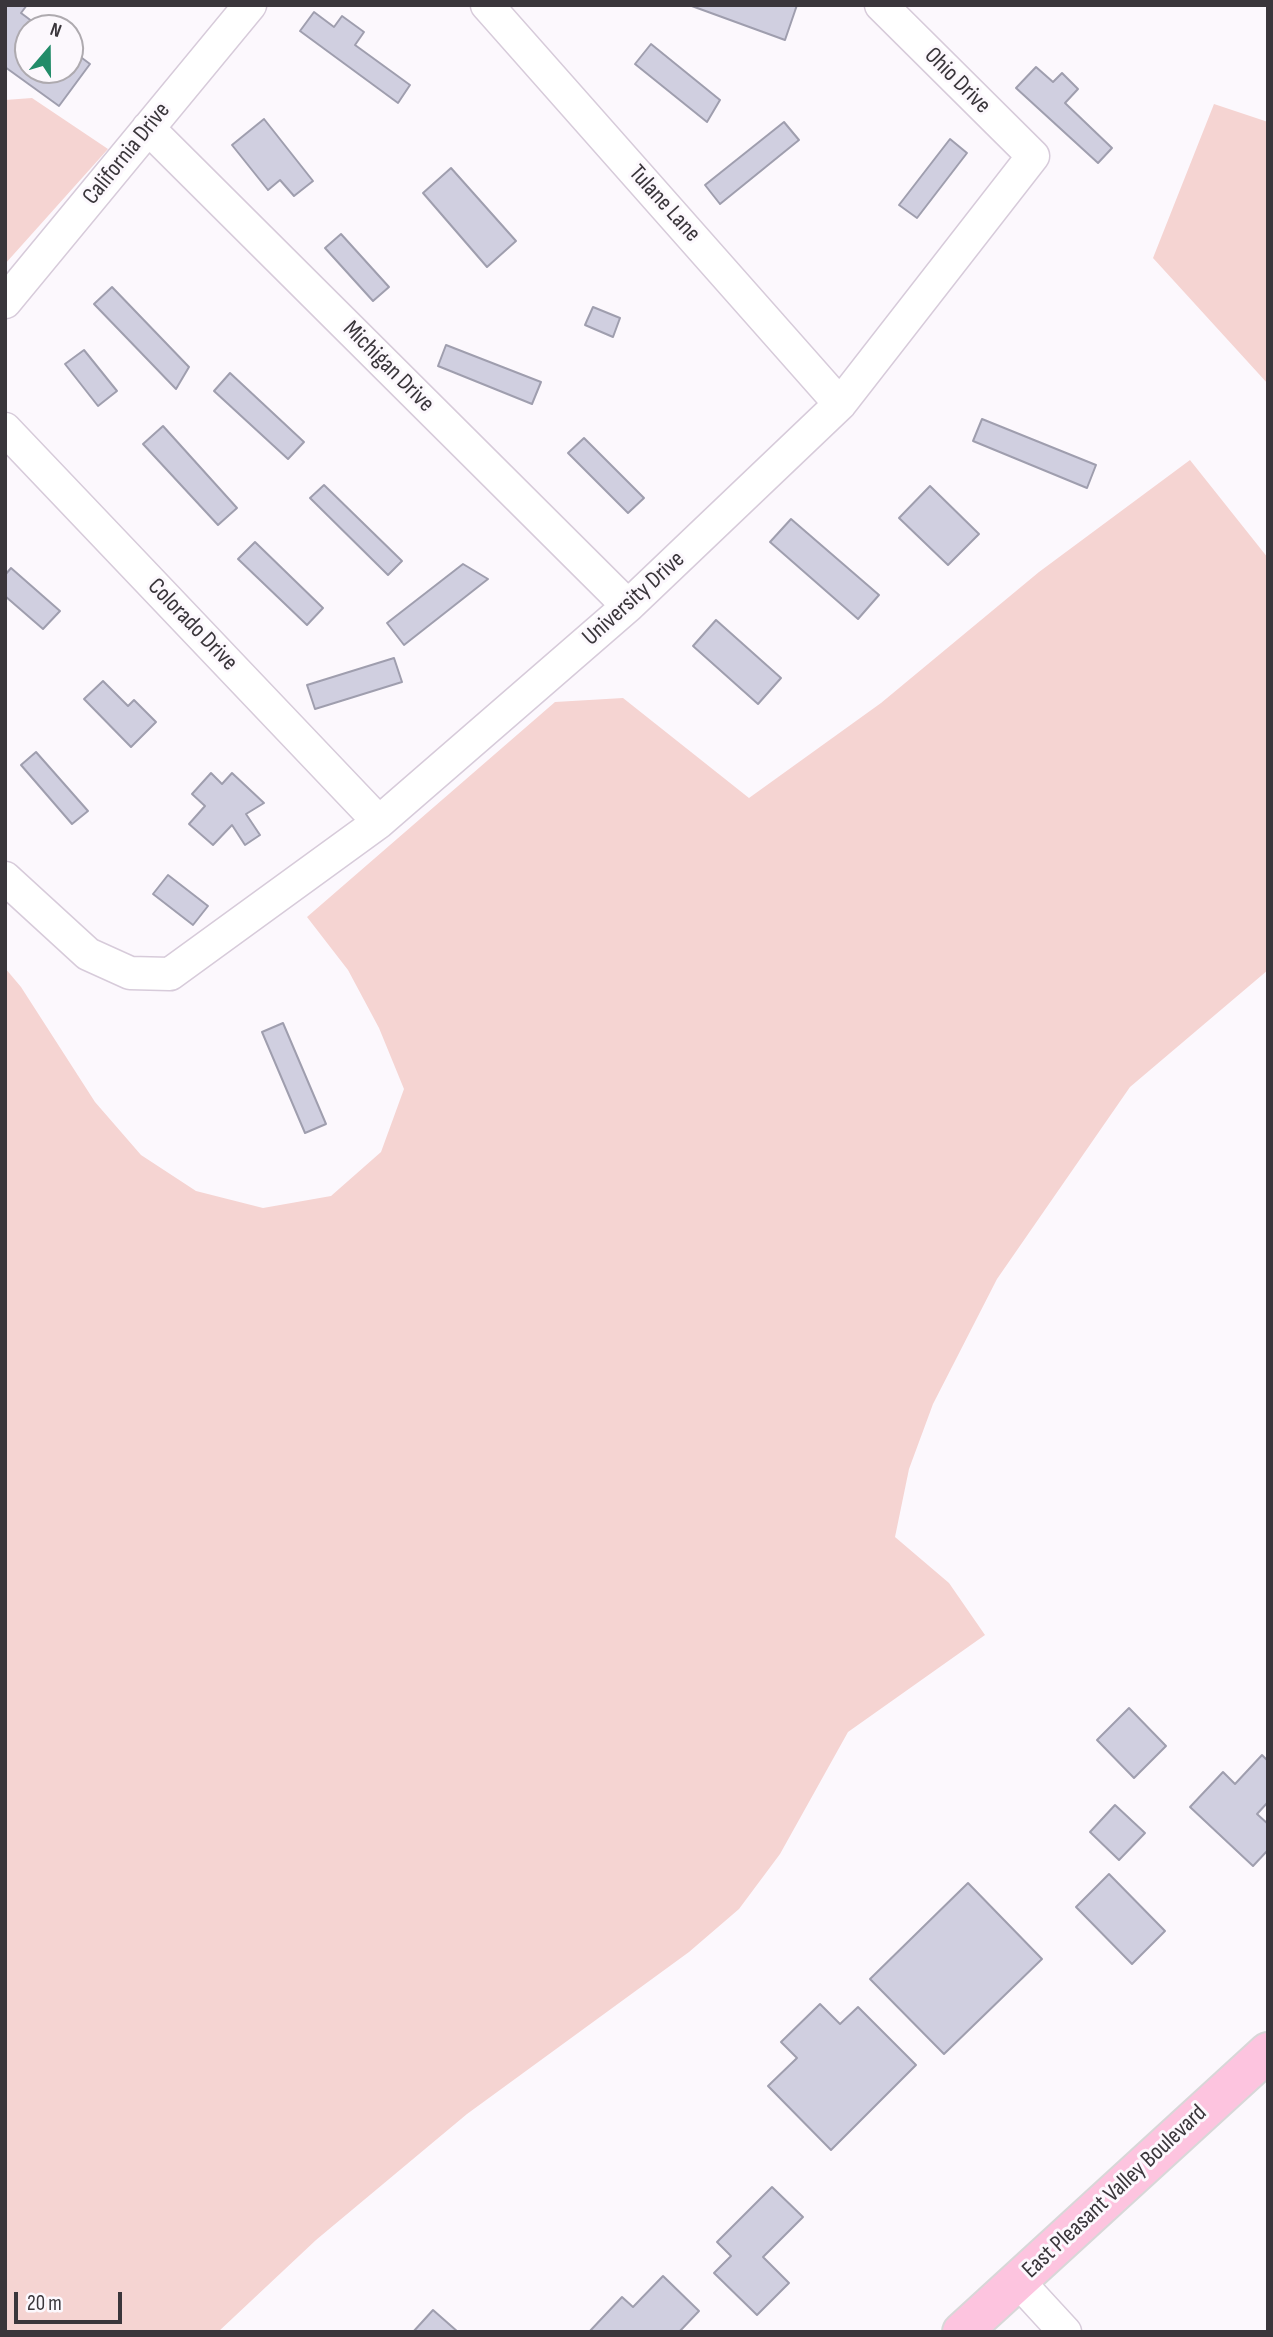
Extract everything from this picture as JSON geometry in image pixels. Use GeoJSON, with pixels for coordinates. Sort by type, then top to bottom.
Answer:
{"type":"FeatureCollection","features":[{"type":"Feature","properties":{"kind":"main road","name":"East Pleasant Valley Boulevard"},"geometry":{"type":"LineString","coordinates":[[962,2332],[1268,2052]]}},
{"type":"Feature","properties":{"kind":"street","name":"California Drive"},"geometry":{"type":"LineString","coordinates":[[5,302],[250,5]]}},
{"type":"Feature","properties":{"kind":"street","name":"Tulane Lane"},"geometry":{"type":"LineString","coordinates":[[487,5],[840,404]]}},
{"type":"Feature","properties":{"kind":"street","name":"Ohio Drive"},"geometry":{"type":"LineString","coordinates":[[881,5],[1033,156]]}},
{"type":"Feature","properties":{"kind":"street","name":"Michigan Drive"},"geometry":{"type":"LineString","coordinates":[[148,128],[628,606]]}},
{"type":"Feature","properties":{"kind":"street","name":"University Drive"},"geometry":{"type":"LineString","coordinates":[[5,878],[88,954],[130,973],[170,974],[379,821],[628,606],[840,404],[1033,156]]}},
{"type":"Feature","properties":{"kind":"street","name":"Colorado Drive"},"geometry":{"type":"LineString","coordinates":[[5,429],[379,821]]}},
{"type":"Feature","properties":{"kind":"street"},"geometry":{"type":"LineString","coordinates":[[1018,2281],[1065,2332]]}},
{"type":"Feature","properties":{"kind":"shaded area"},"geometry":{"type":"Polygon","coordinates":[[[32,98],[108,149],[5,264],[5,100],[32,98]]]}},
{"type":"Feature","properties":{"kind":"shaded area"},"geometry":{"type":"Polygon","coordinates":[[[1214,104],[1268,122],[1268,384],[1153,258],[1214,104]]]}},
{"type":"Feature","properties":{"kind":"shaded area"},"geometry":{"type":"Polygon","coordinates":[[[1190,460],[1268,558],[1268,970],[1130,1087],[997,1279],[933,1404],[909,1469],[895,1537],[949,1583],[985,1635],[848,1732],[780,1854],[739,1909],[689,1952],[467,2114],[316,2240],[218,2332],[5,2332],[5,968],[21,987],[95,1102],[141,1155],[196,1191],[263,1208],[331,1196],[381,1152],[404,1089],[379,1028],[348,970],[307,917],[555,702],[623,698],[749,798],[881,703],[1039,572],[1190,460]]]}},
{"type":"Feature","properties":{"kind":"building"},"geometry":{"type":"Polygon","coordinates":[[[5,5],[27,5],[22,14],[14,14],[14,74],[5,67],[5,5]]]}},
{"type":"Feature","properties":{"kind":"building"},"geometry":{"type":"Polygon","coordinates":[[[689,5],[797,5],[785,40],[689,5]]]}},
{"type":"Feature","properties":{"kind":"building"},"geometry":{"type":"Polygon","coordinates":[[[314,12],[334,27],[342,16],[364,32],[355,45],[410,85],[398,103],[300,31],[314,12]]]}},
{"type":"Feature","properties":{"kind":"building"},"geometry":{"type":"Polygon","coordinates":[[[651,44],[720,100],[707,122],[635,64],[651,44]]]}},
{"type":"Feature","properties":{"kind":"building"},"geometry":{"type":"Polygon","coordinates":[[[84,60],[90,64],[84,72],[84,60]]]}},
{"type":"Feature","properties":{"kind":"building"},"geometry":{"type":"Polygon","coordinates":[[[1036,67],[1053,82],[1062,73],[1078,89],[1065,103],[1112,148],[1098,163],[1016,88],[1036,67]]]}},
{"type":"Feature","properties":{"kind":"building"},"geometry":{"type":"Polygon","coordinates":[[[29,84],[75,84],[59,106],[29,84]]]}},
{"type":"Feature","properties":{"kind":"building"},"geometry":{"type":"Polygon","coordinates":[[[264,119],[313,181],[294,196],[280,180],[268,190],[232,145],[264,119]]]}},
{"type":"Feature","properties":{"kind":"building"},"geometry":{"type":"Polygon","coordinates":[[[784,122],[799,140],[720,204],[705,185],[784,122]]]}},
{"type":"Feature","properties":{"kind":"building"},"geometry":{"type":"Polygon","coordinates":[[[950,139],[967,153],[917,218],[899,205],[950,139]]]}},
{"type":"Feature","properties":{"kind":"building"},"geometry":{"type":"Polygon","coordinates":[[[451,168],[516,241],[487,267],[423,193],[451,168]]]}},
{"type":"Feature","properties":{"kind":"building"},"geometry":{"type":"Polygon","coordinates":[[[341,234],[389,287],[373,301],[325,248],[341,234]]]}},
{"type":"Feature","properties":{"kind":"building"},"geometry":{"type":"Polygon","coordinates":[[[112,287],[189,367],[176,389],[94,304],[112,287]]]}},
{"type":"Feature","properties":{"kind":"building"},"geometry":{"type":"Polygon","coordinates":[[[593,307],[620,318],[613,337],[585,325],[593,307]]]}},
{"type":"Feature","properties":{"kind":"building"},"geometry":{"type":"Polygon","coordinates":[[[446,345],[541,382],[532,404],[438,366],[446,345]]]}},
{"type":"Feature","properties":{"kind":"building"},"geometry":{"type":"Polygon","coordinates":[[[84,350],[117,391],[98,406],[65,364],[84,350]]]}},
{"type":"Feature","properties":{"kind":"building"},"geometry":{"type":"Polygon","coordinates":[[[230,373],[304,442],[288,459],[214,391],[230,373]]]}},
{"type":"Feature","properties":{"kind":"building"},"geometry":{"type":"Polygon","coordinates":[[[982,419],[1096,465],[1087,488],[973,441],[982,419]]]}},
{"type":"Feature","properties":{"kind":"building"},"geometry":{"type":"Polygon","coordinates":[[[163,426],[237,508],[218,525],[143,444],[163,426]]]}},
{"type":"Feature","properties":{"kind":"building"},"geometry":{"type":"Polygon","coordinates":[[[584,438],[644,498],[628,513],[568,453],[584,438]]]}},
{"type":"Feature","properties":{"kind":"building"},"geometry":{"type":"Polygon","coordinates":[[[324,485],[402,561],[388,575],[310,498],[324,485]]]}},
{"type":"Feature","properties":{"kind":"building"},"geometry":{"type":"Polygon","coordinates":[[[930,486],[979,534],[948,565],[899,518],[930,486]]]}},
{"type":"Feature","properties":{"kind":"building"},"geometry":{"type":"Polygon","coordinates":[[[791,519],[879,595],[858,619],[770,542],[791,519]]]}},
{"type":"Feature","properties":{"kind":"building"},"geometry":{"type":"Polygon","coordinates":[[[255,542],[323,608],[307,625],[238,559],[255,542]]]}},
{"type":"Feature","properties":{"kind":"building"},"geometry":{"type":"Polygon","coordinates":[[[463,564],[488,579],[404,645],[387,623],[463,564]]]}},
{"type":"Feature","properties":{"kind":"building"},"geometry":{"type":"Polygon","coordinates":[[[11,568],[60,611],[43,629],[5,596],[5,575],[11,568]]]}},
{"type":"Feature","properties":{"kind":"building"},"geometry":{"type":"Polygon","coordinates":[[[716,620],[781,678],[758,704],[693,646],[716,620]]]}},
{"type":"Feature","properties":{"kind":"building"},"geometry":{"type":"Polygon","coordinates":[[[394,658],[402,682],[315,709],[307,685],[394,658]]]}},
{"type":"Feature","properties":{"kind":"building"},"geometry":{"type":"Polygon","coordinates":[[[103,681],[128,706],[134,700],[156,722],[131,747],[84,699],[103,681]]]}},
{"type":"Feature","properties":{"kind":"building"},"geometry":{"type":"Polygon","coordinates":[[[36,752],[88,811],[72,824],[21,765],[36,752]]]}},
{"type":"Feature","properties":{"kind":"building"},"geometry":{"type":"Polygon","coordinates":[[[211,773],[222,784],[232,773],[264,803],[246,814],[260,835],[245,845],[232,825],[213,845],[189,824],[205,806],[192,794],[211,773]]]}},
{"type":"Feature","properties":{"kind":"building"},"geometry":{"type":"Polygon","coordinates":[[[168,875],[208,906],[193,925],[153,894],[168,875]]]}},
{"type":"Feature","properties":{"kind":"building"},"geometry":{"type":"Polygon","coordinates":[[[283,1023],[326,1124],[305,1133],[262,1032],[283,1023]]]}},
{"type":"Feature","properties":{"kind":"building"},"geometry":{"type":"Polygon","coordinates":[[[1129,1708],[1166,1746],[1134,1778],[1097,1740],[1129,1708]]]}},
{"type":"Feature","properties":{"kind":"building"},"geometry":{"type":"Polygon","coordinates":[[[1262,1755],[1268,1761],[1268,1802],[1257,1814],[1268,1824],[1268,1850],[1253,1866],[1190,1807],[1223,1772],[1235,1784],[1262,1755]]]}},
{"type":"Feature","properties":{"kind":"building"},"geometry":{"type":"Polygon","coordinates":[[[1115,1805],[1145,1833],[1119,1860],[1090,1832],[1115,1805]]]}},
{"type":"Feature","properties":{"kind":"building"},"geometry":{"type":"Polygon","coordinates":[[[1109,1874],[1165,1931],[1132,1964],[1076,1907],[1109,1874]]]}},
{"type":"Feature","properties":{"kind":"building"},"geometry":{"type":"Polygon","coordinates":[[[968,1883],[1042,1959],[944,2054],[870,1979],[968,1883]]]}},
{"type":"Feature","properties":{"kind":"building"},"geometry":{"type":"Polygon","coordinates":[[[820,2004],[840,2024],[858,2007],[916,2065],[831,2150],[768,2086],[797,2058],[781,2042],[820,2004]]]}},
{"type":"Feature","properties":{"kind":"building"},"geometry":{"type":"Polygon","coordinates":[[[772,2187],[803,2217],[763,2257],[789,2283],[757,2315],[714,2273],[731,2256],[717,2242],[772,2187]]]}},
{"type":"Feature","properties":{"kind":"building"},"geometry":{"type":"Polygon","coordinates":[[[663,2276],[699,2311],[679,2332],[589,2332],[622,2297],[633,2307],[663,2276]]]}},
{"type":"Feature","properties":{"kind":"building"},"geometry":{"type":"Polygon","coordinates":[[[433,2310],[458,2332],[413,2332],[433,2310]]]}}]}
